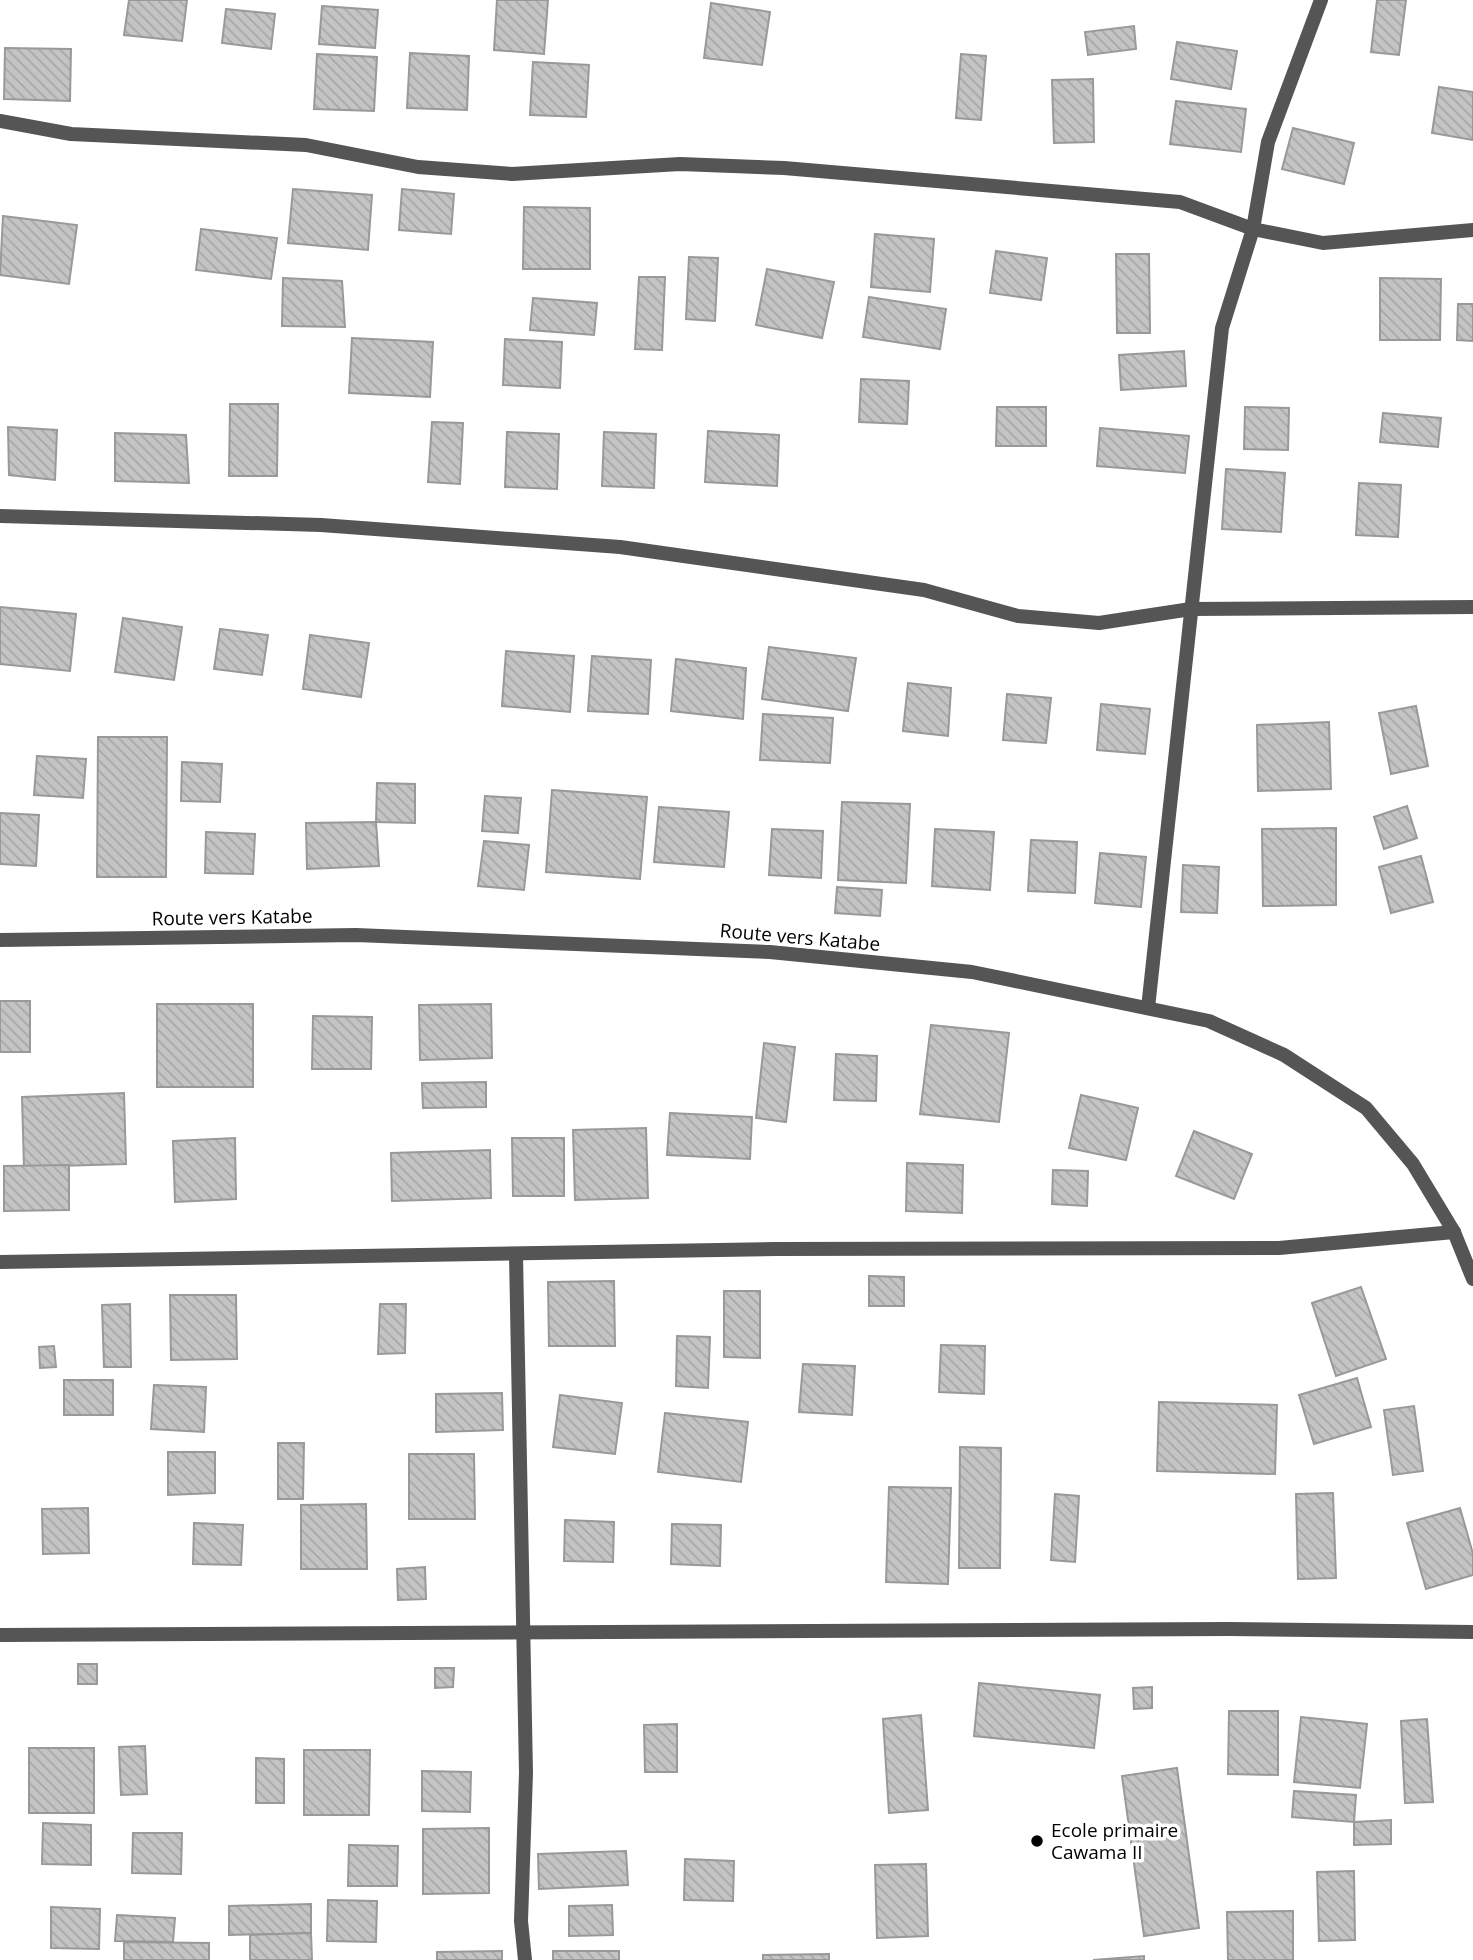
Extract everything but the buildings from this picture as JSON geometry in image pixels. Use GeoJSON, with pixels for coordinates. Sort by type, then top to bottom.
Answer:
{"type":"FeatureCollection","features":[{"type":"Feature","properties":{"kind":"street"},"geometry":{"type":"LineString","coordinates":[[1148,1008],[1222,328],[1253,229],[1268,142],[1321,0]]}},
{"type":"Feature","properties":{"kind":"street"},"geometry":{"type":"LineString","coordinates":[[0,121],[71,134],[306,145],[418,167],[512,174],[680,164],[810,170],[1180,202],[1253,229],[1323,243],[1473,230]]}},
{"type":"Feature","properties":{"kind":"street"},"geometry":{"type":"LineString","coordinates":[[0,516],[321,525],[620,547],[812,572],[924,590],[1018,616],[1085,622],[1115,623],[1191,610],[1473,607]]}},
{"type":"Feature","properties":{"kind":"street","name":"Route vers Katabe"},"geometry":{"type":"LineString","coordinates":[[0,940],[356,935],[770,952],[972,972],[1209,1021],[1284,1055],[1366,1108],[1413,1164],[1454,1232],[1473,1279]]}},
{"type":"Feature","properties":{"kind":"street"},"geometry":{"type":"LineString","coordinates":[[0,1262],[776,1249],[1279,1248],[1454,1232]]}},
{"type":"Feature","properties":{"kind":"street"},"geometry":{"type":"LineString","coordinates":[[516,1255],[522,1409],[522,1633],[526,1773],[521,1922],[525,1960]]}},
{"type":"Feature","properties":{"kind":"street"},"geometry":{"type":"LineString","coordinates":[[0,1635],[1229,1629],[1473,1632]]}},
{"type":"Feature","properties":{"kind":"place","name":"Ecole primaire Cawama II"},"geometry":{"type":"Point","coordinates":[1037,1841]}}]}
